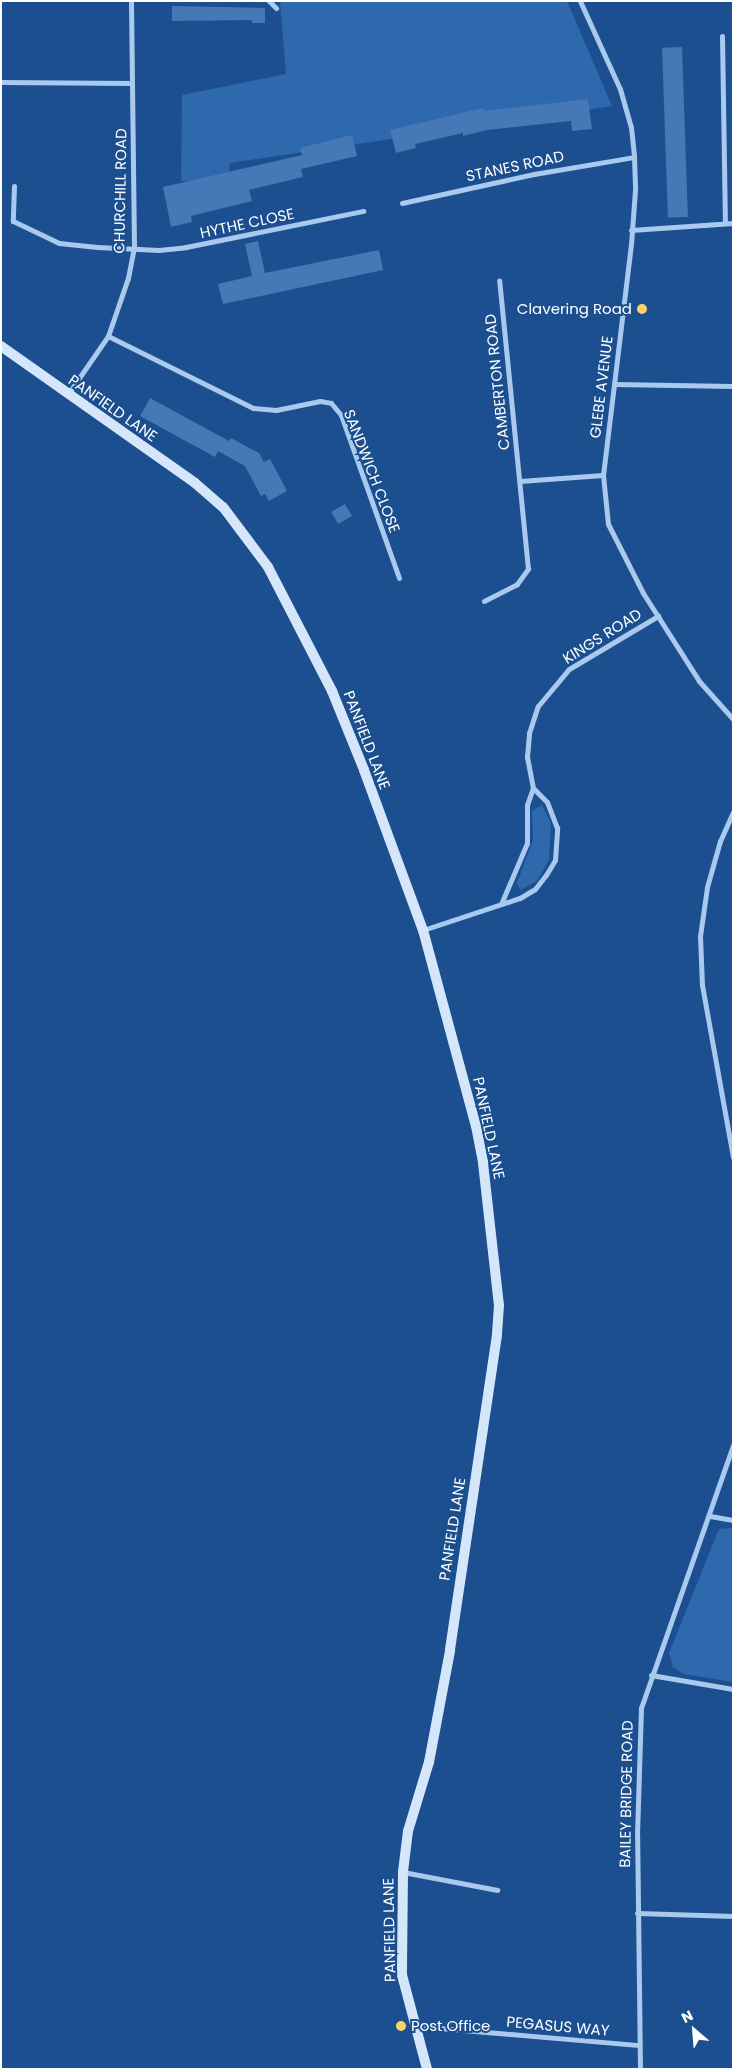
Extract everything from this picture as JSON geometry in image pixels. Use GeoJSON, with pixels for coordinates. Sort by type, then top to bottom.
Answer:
{"type":"FeatureCollection","features":[{"type":"Feature","properties":{"kind":"street","name":"CHURCHILL ROAD"},"geometry":{"type":"LineString","coordinates":[[68,394],[108,336],[128,278],[134,247],[132,1]]}},
{"type":"Feature","properties":{"kind":"street"},"geometry":{"type":"LineString","coordinates":[[269,1],[276,8]]}},
{"type":"Feature","properties":{"kind":"street","name":"GLEBE AVENUE"},"geometry":{"type":"LineString","coordinates":[[580,1],[620,89],[631,127],[634,157],[635,190],[603,475],[608,524],[658,616],[699,681],[733,719]]}},
{"type":"Feature","properties":{"kind":"street"},"geometry":{"type":"LineString","coordinates":[[722,36],[725,223]]}},
{"type":"Feature","properties":{"kind":"street"},"geometry":{"type":"LineString","coordinates":[[1,82],[132,83]]}},
{"type":"Feature","properties":{"kind":"street","name":"STANES ROAD"},"geometry":{"type":"LineString","coordinates":[[402,203],[534,174],[634,157]]}},
{"type":"Feature","properties":{"kind":"street","name":"HYTHE CLOSE"},"geometry":{"type":"LineString","coordinates":[[14,186],[14,221],[59,244],[159,250],[186,247],[364,211]]}},
{"type":"Feature","properties":{"kind":"street"},"geometry":{"type":"LineString","coordinates":[[631,230],[733,223]]}},
{"type":"Feature","properties":{"kind":"street","name":"CAMBERTON ROAD"},"geometry":{"type":"LineString","coordinates":[[484,601],[517,584],[528,569],[498,280]]}},
{"type":"Feature","properties":{"kind":"street","name":"SANDWICH CLOSE"},"geometry":{"type":"LineString","coordinates":[[108,336],[253,408],[276,410],[320,401],[331,403],[341,415],[399,578]]}},
{"type":"Feature","properties":{"kind":"street","name":"PANFIELD LANE"},"geometry":{"type":"LineString","coordinates":[[1,346],[195,483],[223,506],[268,568],[332,691],[423,930],[483,1162],[499,1305],[498,1335],[450,1651],[429,1762],[408,1831],[402,1872],[402,1975],[427,2069]]}},
{"type":"Feature","properties":{"kind":"street"},"geometry":{"type":"LineString","coordinates":[[614,384],[733,386]]}},
{"type":"Feature","properties":{"kind":"street"},"geometry":{"type":"LineString","coordinates":[[520,481],[603,475]]}},
{"type":"Feature","properties":{"kind":"street","name":"KINGS ROAD"},"geometry":{"type":"LineString","coordinates":[[501,904],[527,843],[527,805],[533,788],[527,757],[529,733],[538,706],[546,692],[569,670],[658,616]]}},
{"type":"Feature","properties":{"kind":"street","name":"KINGS ROAD"},"geometry":{"type":"LineString","coordinates":[[423,930],[501,904],[535,889],[555,860],[557,828],[547,802],[533,788]]}},
{"type":"Feature","properties":{"kind":"street"},"geometry":{"type":"LineString","coordinates":[[733,812],[720,841],[707,887],[700,936],[702,985],[733,1154]]}},
{"type":"Feature","properties":{"kind":"street","name":"BAILEY BRIDGE ROAD"},"geometry":{"type":"LineString","coordinates":[[640,2069],[638,1741],[641,1708],[651,1675],[710,1516],[733,1445]]}},
{"type":"Feature","properties":{"kind":"street"},"geometry":{"type":"LineString","coordinates":[[710,1516],[733,1520]]}},
{"type":"Feature","properties":{"kind":"street"},"geometry":{"type":"LineString","coordinates":[[651,1675],[733,1689]]}},
{"type":"Feature","properties":{"kind":"street"},"geometry":{"type":"LineString","coordinates":[[402,1872],[497,1890]]}},
{"type":"Feature","properties":{"kind":"street"},"geometry":{"type":"LineString","coordinates":[[638,1913],[733,1916]]}},
{"type":"Feature","properties":{"kind":"street","name":"PEGASUS WAY"},"geometry":{"type":"LineString","coordinates":[[415,2026],[640,2045]]}},
{"type":"Feature","properties":{"kind":"shaded area"},"geometry":{"type":"Polygon","coordinates":[[[280,1],[567,1],[612,106],[230,163],[227,181],[181,181],[182,95],[286,74],[280,1]]]}},
{"type":"Feature","properties":{"kind":"shaded area"},"geometry":{"type":"Polygon","coordinates":[[[542,805],[551,823],[549,860],[537,881],[520,890],[517,883],[533,840],[532,811],[542,805]]]}},
{"type":"Feature","properties":{"kind":"shaded area"},"geometry":{"type":"Polygon","coordinates":[[[733,1528],[733,1682],[684,1674],[673,1667],[669,1653],[719,1529],[733,1528]]]}},
{"type":"Feature","properties":{"kind":"building"},"geometry":{"type":"Polygon","coordinates":[[[172,6],[265,8],[265,23],[252,23],[252,20],[172,21],[172,6]]]}},
{"type":"Feature","properties":{"kind":"building"},"geometry":{"type":"Polygon","coordinates":[[[682,47],[688,217],[668,218],[662,48],[682,47]]]}},
{"type":"Feature","properties":{"kind":"building"},"geometry":{"type":"Polygon","coordinates":[[[588,99],[592,129],[572,131],[571,121],[487,130],[463,136],[463,133],[415,144],[416,148],[396,153],[390,130],[483,108],[484,111],[588,99]]]}},
{"type":"Feature","properties":{"kind":"building"},"geometry":{"type":"Polygon","coordinates":[[[352,135],[357,156],[301,169],[303,177],[249,190],[252,201],[191,216],[192,222],[171,227],[163,187],[302,155],[300,148],[352,135]]]}},
{"type":"Feature","properties":{"kind":"building"},"geometry":{"type":"Polygon","coordinates":[[[258,241],[265,273],[379,250],[383,270],[223,304],[218,284],[252,276],[245,244],[258,241]]]}},
{"type":"Feature","properties":{"kind":"building"},"geometry":{"type":"Polygon","coordinates":[[[150,398],[229,441],[231,438],[259,453],[264,462],[270,459],[287,491],[269,501],[265,494],[261,496],[245,466],[218,451],[215,457],[140,416],[150,398]]]}},
{"type":"Feature","properties":{"kind":"building"},"geometry":{"type":"Polygon","coordinates":[[[345,504],[352,516],[338,524],[331,512],[345,504]]]}},
{"type":"Feature","properties":{"kind":"place","name":"Clavering Road"},"geometry":{"type":"Point","coordinates":[642,309]}},
{"type":"Feature","properties":{"kind":"place","name":"Post Office"},"geometry":{"type":"Point","coordinates":[401,2026]}}]}
